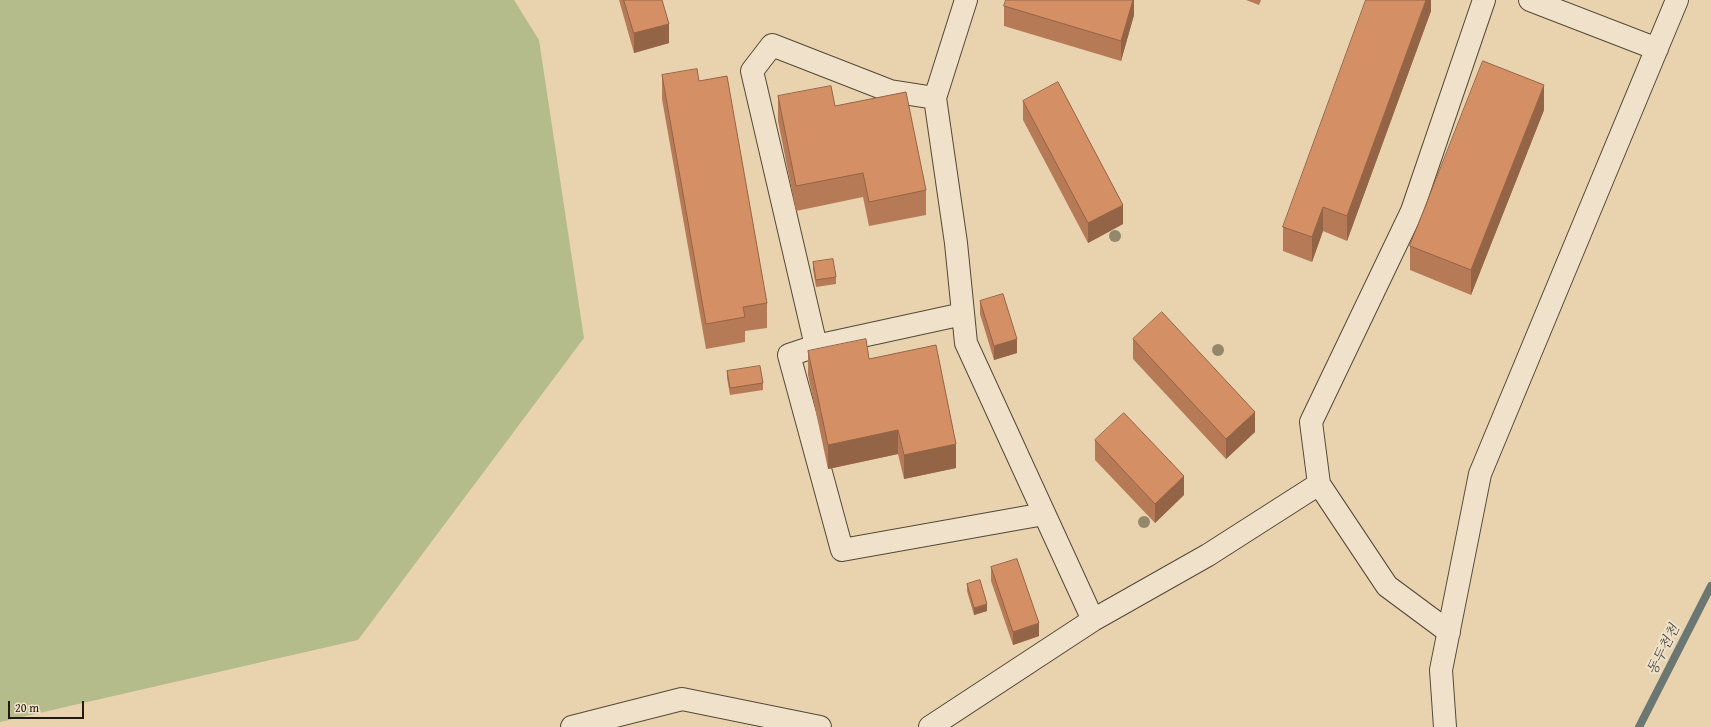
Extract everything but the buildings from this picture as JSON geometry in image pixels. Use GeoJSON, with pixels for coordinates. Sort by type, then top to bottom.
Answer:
{"type":"FeatureCollection","features":[{"type":"Feature","properties":{"kind":"lane"},"geometry":{"type":"LineString","coordinates":[[966,0],[935,98],[956,243],[966,343],[1093,620]]}},
{"type":"Feature","properties":{"kind":"lane"},"geometry":{"type":"LineString","coordinates":[[1449,632],[1387,586],[1319,484],[1311,422],[1412,210],[1484,0]]}},
{"type":"Feature","properties":{"kind":"lane"},"geometry":{"type":"LineString","coordinates":[[1530,0],[1657,49]]}},
{"type":"Feature","properties":{"kind":"lane"},"geometry":{"type":"LineString","coordinates":[[1445,727],[1441,670],[1480,474],[1677,0]]}},
{"type":"Feature","properties":{"kind":"lane"},"geometry":{"type":"LineString","coordinates":[[816,346],[752,71],[772,45],[890,91],[935,98]]}},
{"type":"Feature","properties":{"kind":"lane"},"geometry":{"type":"LineString","coordinates":[[963,314],[816,346],[789,355],[842,550],[1044,514]]}},
{"type":"Feature","properties":{"kind":"lane"},"geometry":{"type":"LineString","coordinates":[[930,727],[1093,620],[1208,555],[1319,484]]}},
{"type":"Feature","properties":{"kind":"lane"},"geometry":{"type":"LineString","coordinates":[[572,727],[682,699],[820,727]]}},
{"type":"Feature","properties":{"kind":"green space"},"geometry":{"type":"Polygon","coordinates":[[[0,0],[514,0],[539,40],[584,338],[358,640],[0,722],[0,0]]]}},
{"type":"Feature","properties":{"kind":"waterway","name":"동두천천"},"geometry":{"type":"LineString","coordinates":[[1639,727],[1711,586]]}}]}
